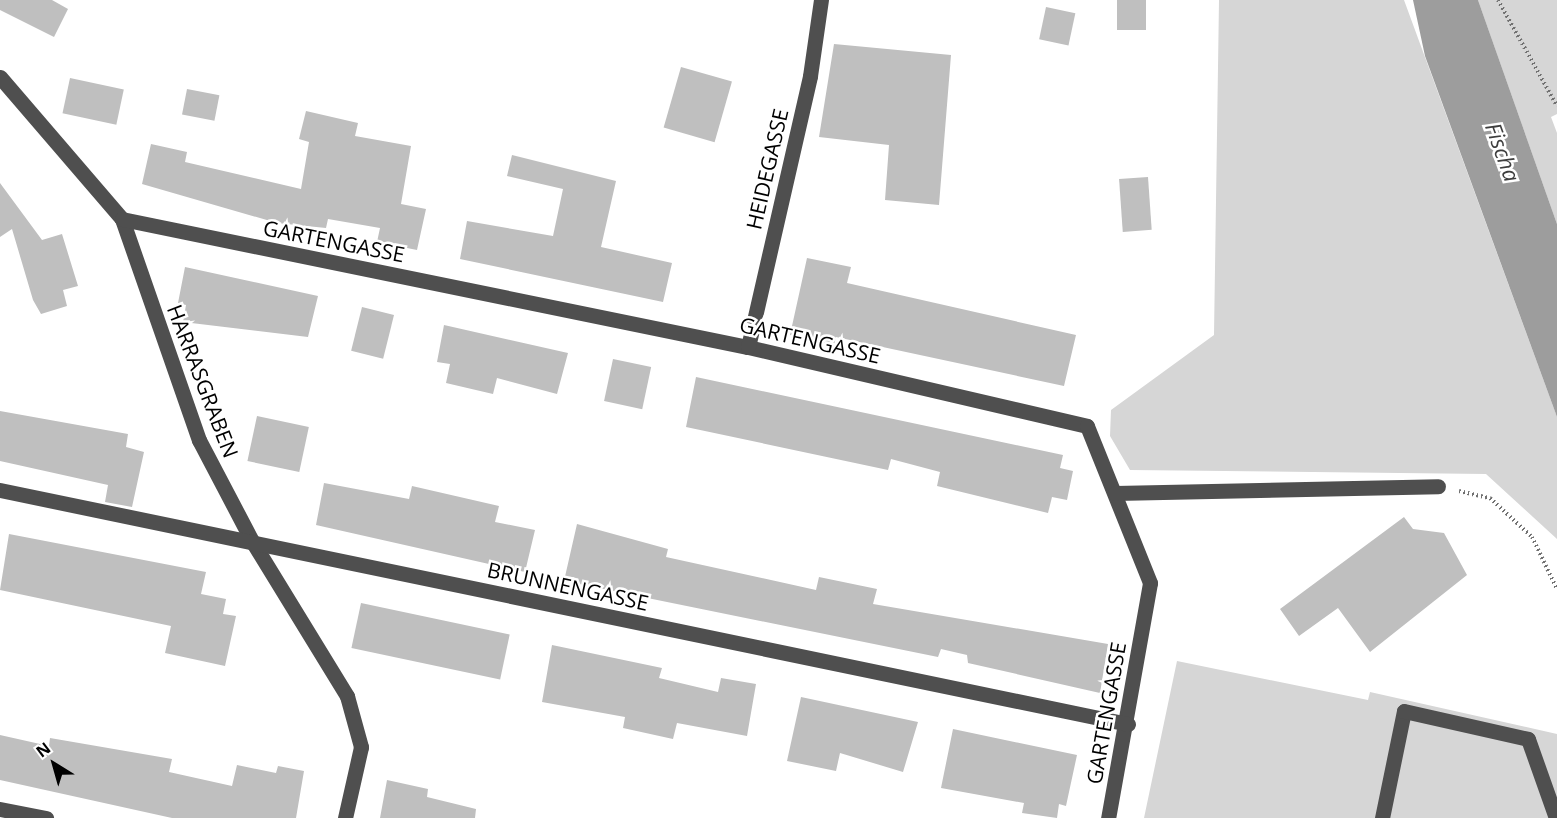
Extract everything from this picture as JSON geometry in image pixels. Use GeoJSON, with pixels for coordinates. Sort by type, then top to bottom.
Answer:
{"type":"FeatureCollection","features":[{"type":"Feature","properties":{"kind":"street","name":"HEIDEGASSE"},"geometry":{"type":"LineString","coordinates":[[748,347],[810,76],[821,0]]}},
{"type":"Feature","properties":{"kind":"street","name":"HARRASGRABEN"},"geometry":{"type":"LineString","coordinates":[[0,77],[122,219],[199,440],[252,541],[347,696],[361,747],[345,818]]}},
{"type":"Feature","properties":{"kind":"street","name":"GARTENGASSE"},"geometry":{"type":"LineString","coordinates":[[122,219],[748,347],[1087,426],[1150,583],[1128,724],[1108,818]]}},
{"type":"Feature","properties":{"kind":"street"},"geometry":{"type":"LineString","coordinates":[[1115,493],[1438,486]]}},
{"type":"Feature","properties":{"kind":"street","name":"BRUNNENGASSE"},"geometry":{"type":"LineString","coordinates":[[0,490],[1128,724]]}},
{"type":"Feature","properties":{"kind":"street"},"geometry":{"type":"LineString","coordinates":[[1382,818],[1404,711],[1528,740],[1556,818]]}},
{"type":"Feature","properties":{"kind":"street"},"geometry":{"type":"LineString","coordinates":[[0,808],[46,818]]}},
{"type":"Feature","properties":{"kind":"path"},"geometry":{"type":"LineString","coordinates":[[1498,0],[1557,106]]}},
{"type":"Feature","properties":{"kind":"path"},"geometry":{"type":"LineString","coordinates":[[1438,486],[1490,498],[1532,537],[1557,589]]}},
{"type":"Feature","properties":{"kind":"shaded area"},"geometry":{"type":"Polygon","coordinates":[[[1219,0],[1404,0],[1557,417],[1557,539],[1486,474],[1130,470],[1110,436],[1111,410],[1214,335],[1219,0]]]}},
{"type":"Feature","properties":{"kind":"shaded area"},"geometry":{"type":"Polygon","coordinates":[[[1478,0],[1557,0],[1557,114],[1551,117],[1557,133],[1557,224],[1478,0]]]}},
{"type":"Feature","properties":{"kind":"shaded area"},"geometry":{"type":"Polygon","coordinates":[[[1177,661],[1368,700],[1370,692],[1557,734],[1557,818],[1144,818],[1177,661]]]}},
{"type":"Feature","properties":{"kind":"water","name":"Fischa"},"geometry":{"type":"Polygon","coordinates":[[[1413,0],[1478,0],[1557,224],[1557,417],[1425,56],[1413,0]]]}},
{"type":"Feature","properties":{"kind":"building"},"geometry":{"type":"Polygon","coordinates":[[[0,0],[52,0],[68,9],[54,37],[0,10],[0,0]]]}},
{"type":"Feature","properties":{"kind":"building"},"geometry":{"type":"Polygon","coordinates":[[[1117,0],[1146,0],[1146,30],[1117,30],[1117,0]]]}},
{"type":"Feature","properties":{"kind":"building"},"geometry":{"type":"Polygon","coordinates":[[[1046,7],[1075,13],[1068,46],[1039,39],[1046,7]]]}},
{"type":"Feature","properties":{"kind":"building"},"geometry":{"type":"Polygon","coordinates":[[[834,44],[951,55],[939,205],[885,200],[889,145],[819,137],[834,44]]]}},
{"type":"Feature","properties":{"kind":"building"},"geometry":{"type":"Polygon","coordinates":[[[681,67],[732,82],[715,142],[664,128],[681,67]]]}},
{"type":"Feature","properties":{"kind":"building"},"geometry":{"type":"Polygon","coordinates":[[[70,78],[124,89],[116,125],[63,113],[70,78]]]}},
{"type":"Feature","properties":{"kind":"building"},"geometry":{"type":"Polygon","coordinates":[[[187,89],[219,95],[214,121],[182,115],[187,89]]]}},
{"type":"Feature","properties":{"kind":"building"},"geometry":{"type":"Polygon","coordinates":[[[306,111],[358,123],[355,136],[411,146],[401,204],[426,209],[417,250],[377,242],[380,228],[328,219],[326,228],[277,223],[142,184],[151,144],[187,152],[185,162],[301,189],[309,142],[299,139],[306,111]]]}},
{"type":"Feature","properties":{"kind":"building"},"geometry":{"type":"Polygon","coordinates":[[[512,155],[616,181],[601,247],[672,263],[663,302],[460,259],[467,221],[553,236],[563,189],[507,176],[512,155]]]}},
{"type":"Feature","properties":{"kind":"building"},"geometry":{"type":"Polygon","coordinates":[[[1148,177],[1152,230],[1123,232],[1119,179],[1148,177]]]}},
{"type":"Feature","properties":{"kind":"building"},"geometry":{"type":"Polygon","coordinates":[[[0,183],[42,240],[62,234],[78,286],[63,290],[67,306],[41,314],[33,300],[12,229],[0,237],[0,183]]]}},
{"type":"Feature","properties":{"kind":"building"},"geometry":{"type":"Polygon","coordinates":[[[807,258],[851,267],[847,283],[1076,335],[1064,386],[836,337],[834,345],[790,335],[807,258]]]}},
{"type":"Feature","properties":{"kind":"building"},"geometry":{"type":"Polygon","coordinates":[[[185,267],[318,296],[308,337],[183,322],[186,305],[178,303],[185,267]]]}},
{"type":"Feature","properties":{"kind":"building"},"geometry":{"type":"Polygon","coordinates":[[[362,307],[394,315],[383,359],[351,351],[362,307]]]}},
{"type":"Feature","properties":{"kind":"building"},"geometry":{"type":"Polygon","coordinates":[[[444,325],[568,353],[557,394],[497,378],[493,394],[446,383],[450,364],[437,362],[444,325]]]}},
{"type":"Feature","properties":{"kind":"building"},"geometry":{"type":"Polygon","coordinates":[[[613,359],[651,367],[642,409],[604,401],[613,359]]]}},
{"type":"Feature","properties":{"kind":"building"},"geometry":{"type":"Polygon","coordinates":[[[696,377],[1063,455],[1060,468],[1073,471],[1067,500],[1052,497],[1048,513],[937,486],[940,472],[891,459],[888,470],[686,427],[696,377]]]}},
{"type":"Feature","properties":{"kind":"building"},"geometry":{"type":"Polygon","coordinates":[[[0,411],[128,434],[126,447],[144,452],[132,507],[105,502],[108,485],[0,461],[0,411]]]}},
{"type":"Feature","properties":{"kind":"building"},"geometry":{"type":"Polygon","coordinates":[[[257,416],[309,427],[299,472],[247,461],[257,416]]]}},
{"type":"Feature","properties":{"kind":"building"},"geometry":{"type":"Polygon","coordinates":[[[324,483],[409,499],[412,486],[499,506],[495,522],[535,530],[525,572],[316,525],[324,483]]]}},
{"type":"Feature","properties":{"kind":"building"},"geometry":{"type":"Polygon","coordinates":[[[1404,517],[1413,529],[1444,533],[1467,575],[1370,652],[1338,608],[1299,636],[1280,609],[1404,517]]]}},
{"type":"Feature","properties":{"kind":"building"},"geometry":{"type":"Polygon","coordinates":[[[577,524],[668,549],[666,557],[816,590],[819,577],[877,589],[873,604],[1108,644],[1100,693],[968,663],[967,655],[941,649],[938,657],[564,581],[577,524]]]}},
{"type":"Feature","properties":{"kind":"building"},"geometry":{"type":"Polygon","coordinates":[[[9,534],[206,572],[201,594],[226,599],[223,614],[236,616],[225,666],[165,653],[171,626],[0,590],[9,534]]]}},
{"type":"Feature","properties":{"kind":"building"},"geometry":{"type":"Polygon","coordinates":[[[361,603],[510,635],[500,680],[351,648],[361,603]]]}},
{"type":"Feature","properties":{"kind":"building"},"geometry":{"type":"Polygon","coordinates":[[[552,645],[662,668],[659,678],[718,692],[721,678],[756,684],[747,736],[677,723],[673,739],[623,728],[625,717],[542,702],[552,645]]]}},
{"type":"Feature","properties":{"kind":"building"},"geometry":{"type":"Polygon","coordinates":[[[801,697],[918,722],[903,772],[840,753],[836,771],[787,761],[801,697]]]}},
{"type":"Feature","properties":{"kind":"building"},"geometry":{"type":"Polygon","coordinates":[[[953,729],[1077,755],[1066,806],[1059,804],[1057,818],[1022,813],[1024,803],[941,788],[953,729]]]}},
{"type":"Feature","properties":{"kind":"building"},"geometry":{"type":"Polygon","coordinates":[[[0,735],[49,746],[50,738],[172,759],[169,772],[232,786],[237,765],[276,773],[278,766],[304,771],[296,818],[172,818],[0,780],[0,735]]]}},
{"type":"Feature","properties":{"kind":"building"},"geometry":{"type":"Polygon","coordinates":[[[387,780],[428,789],[427,797],[476,809],[475,818],[380,818],[387,780]]]}}]}
